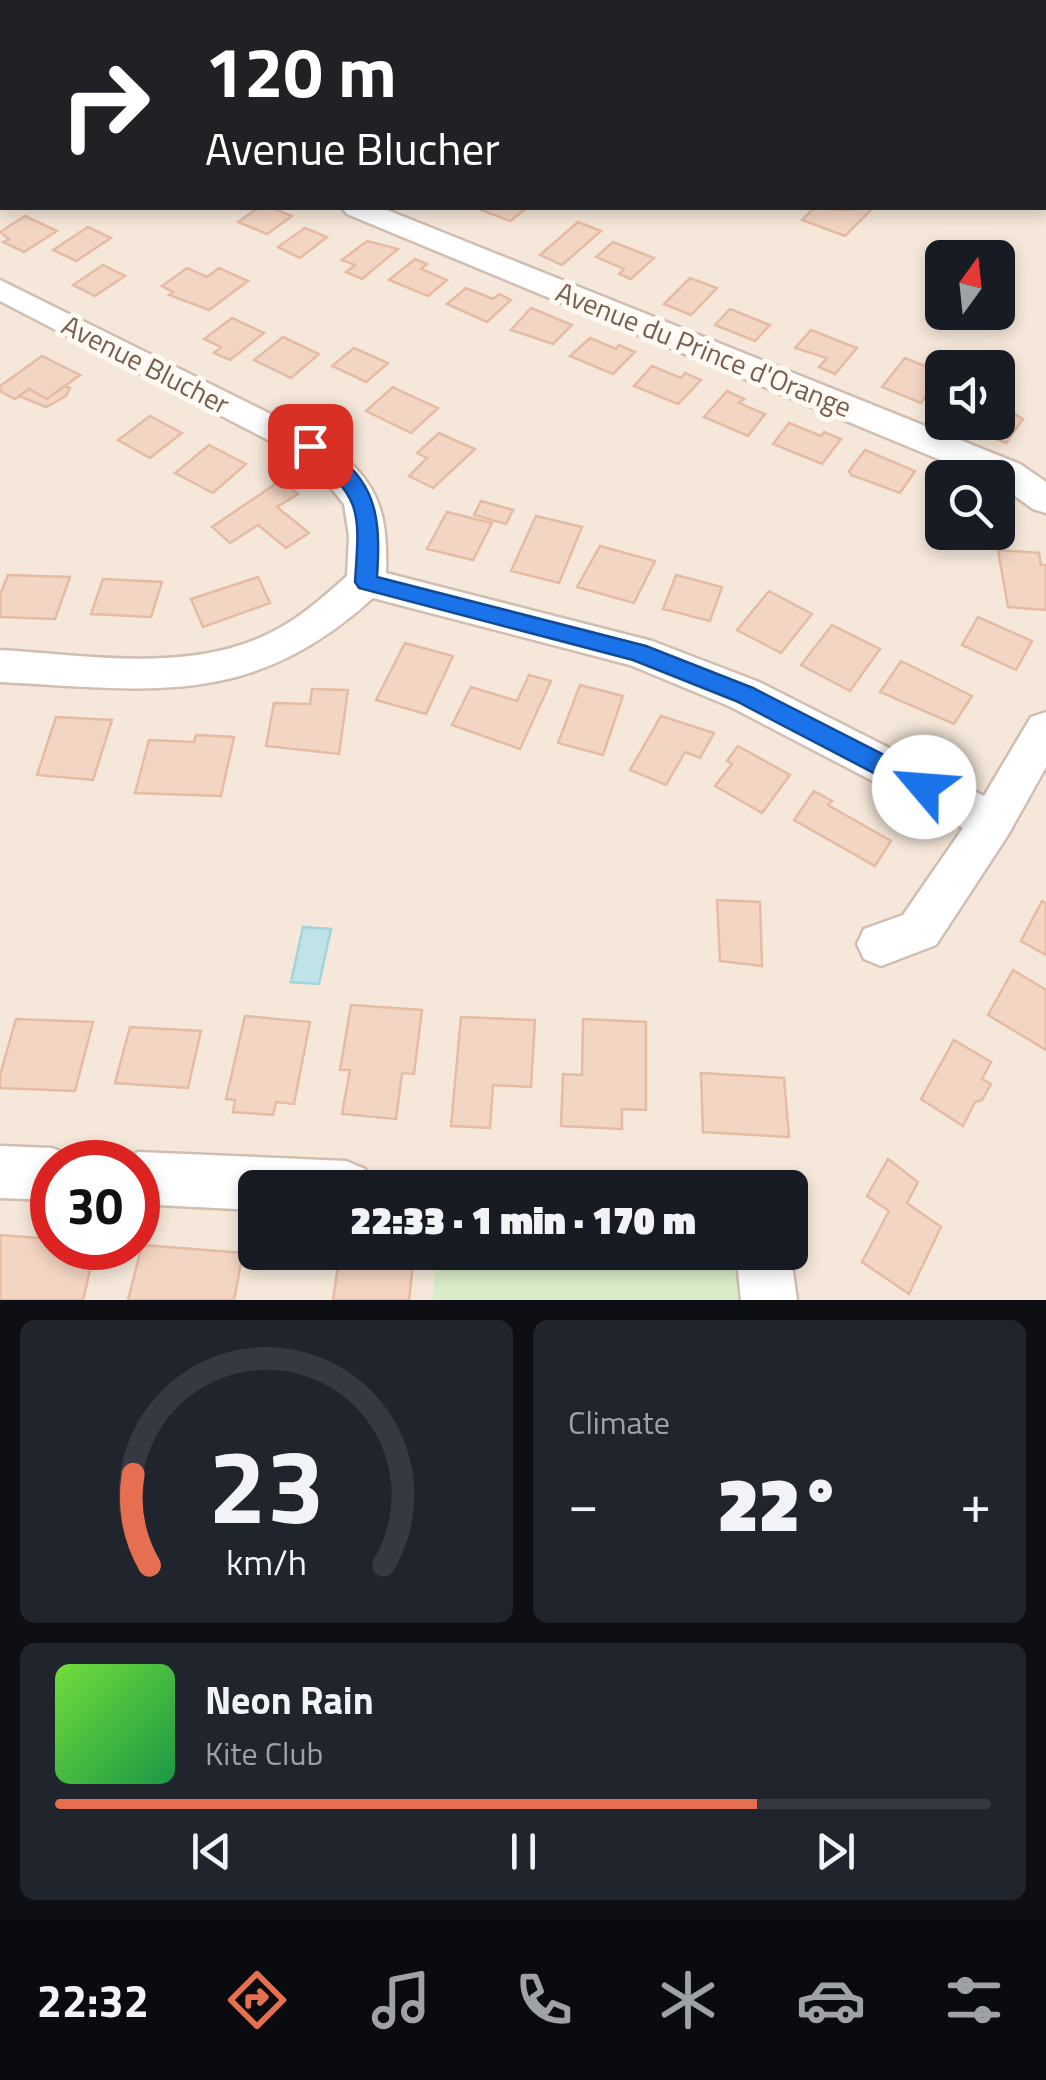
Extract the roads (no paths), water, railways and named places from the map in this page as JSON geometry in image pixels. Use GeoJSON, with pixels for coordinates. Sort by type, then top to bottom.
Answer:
{"type":"FeatureCollection","features":[{"type":"Feature","properties":{"kind":"street","name":"Avenue du Prince d'Orange"},"geometry":{"type":"LineString","coordinates":[[362,210],[1007,472],[1046,500]]}},
{"type":"Feature","properties":{"kind":"street","name":"Avenue Blucher"},"geometry":{"type":"LineString","coordinates":[[0,290],[310,446],[343,470],[363,499],[369,526],[366,582]]}},
{"type":"Feature","properties":{"kind":"street"},"geometry":{"type":"LineString","coordinates":[[0,666],[188,673],[256,660],[300,638],[366,582],[638,652],[744,694],[992,822]]}},
{"type":"Feature","properties":{"kind":"street"},"geometry":{"type":"LineString","coordinates":[[881,944],[919,930],[992,822],[1046,730]]}},
{"type":"Feature","properties":{"kind":"street"},"geometry":{"type":"LineString","coordinates":[[0,1172],[30,1173]]}},
{"type":"Feature","properties":{"kind":"street"},"geometry":{"type":"LineString","coordinates":[[160,1179],[238,1183]]}},
{"type":"Feature","properties":{"kind":"street"},"geometry":{"type":"LineString","coordinates":[[766,1270],[769,1300]]}},
{"type":"Feature","properties":{"kind":"water"},"geometry":{"type":"Polygon","coordinates":[[[303,927],[331,929],[319,984],[291,982],[303,927]]]}}]}
